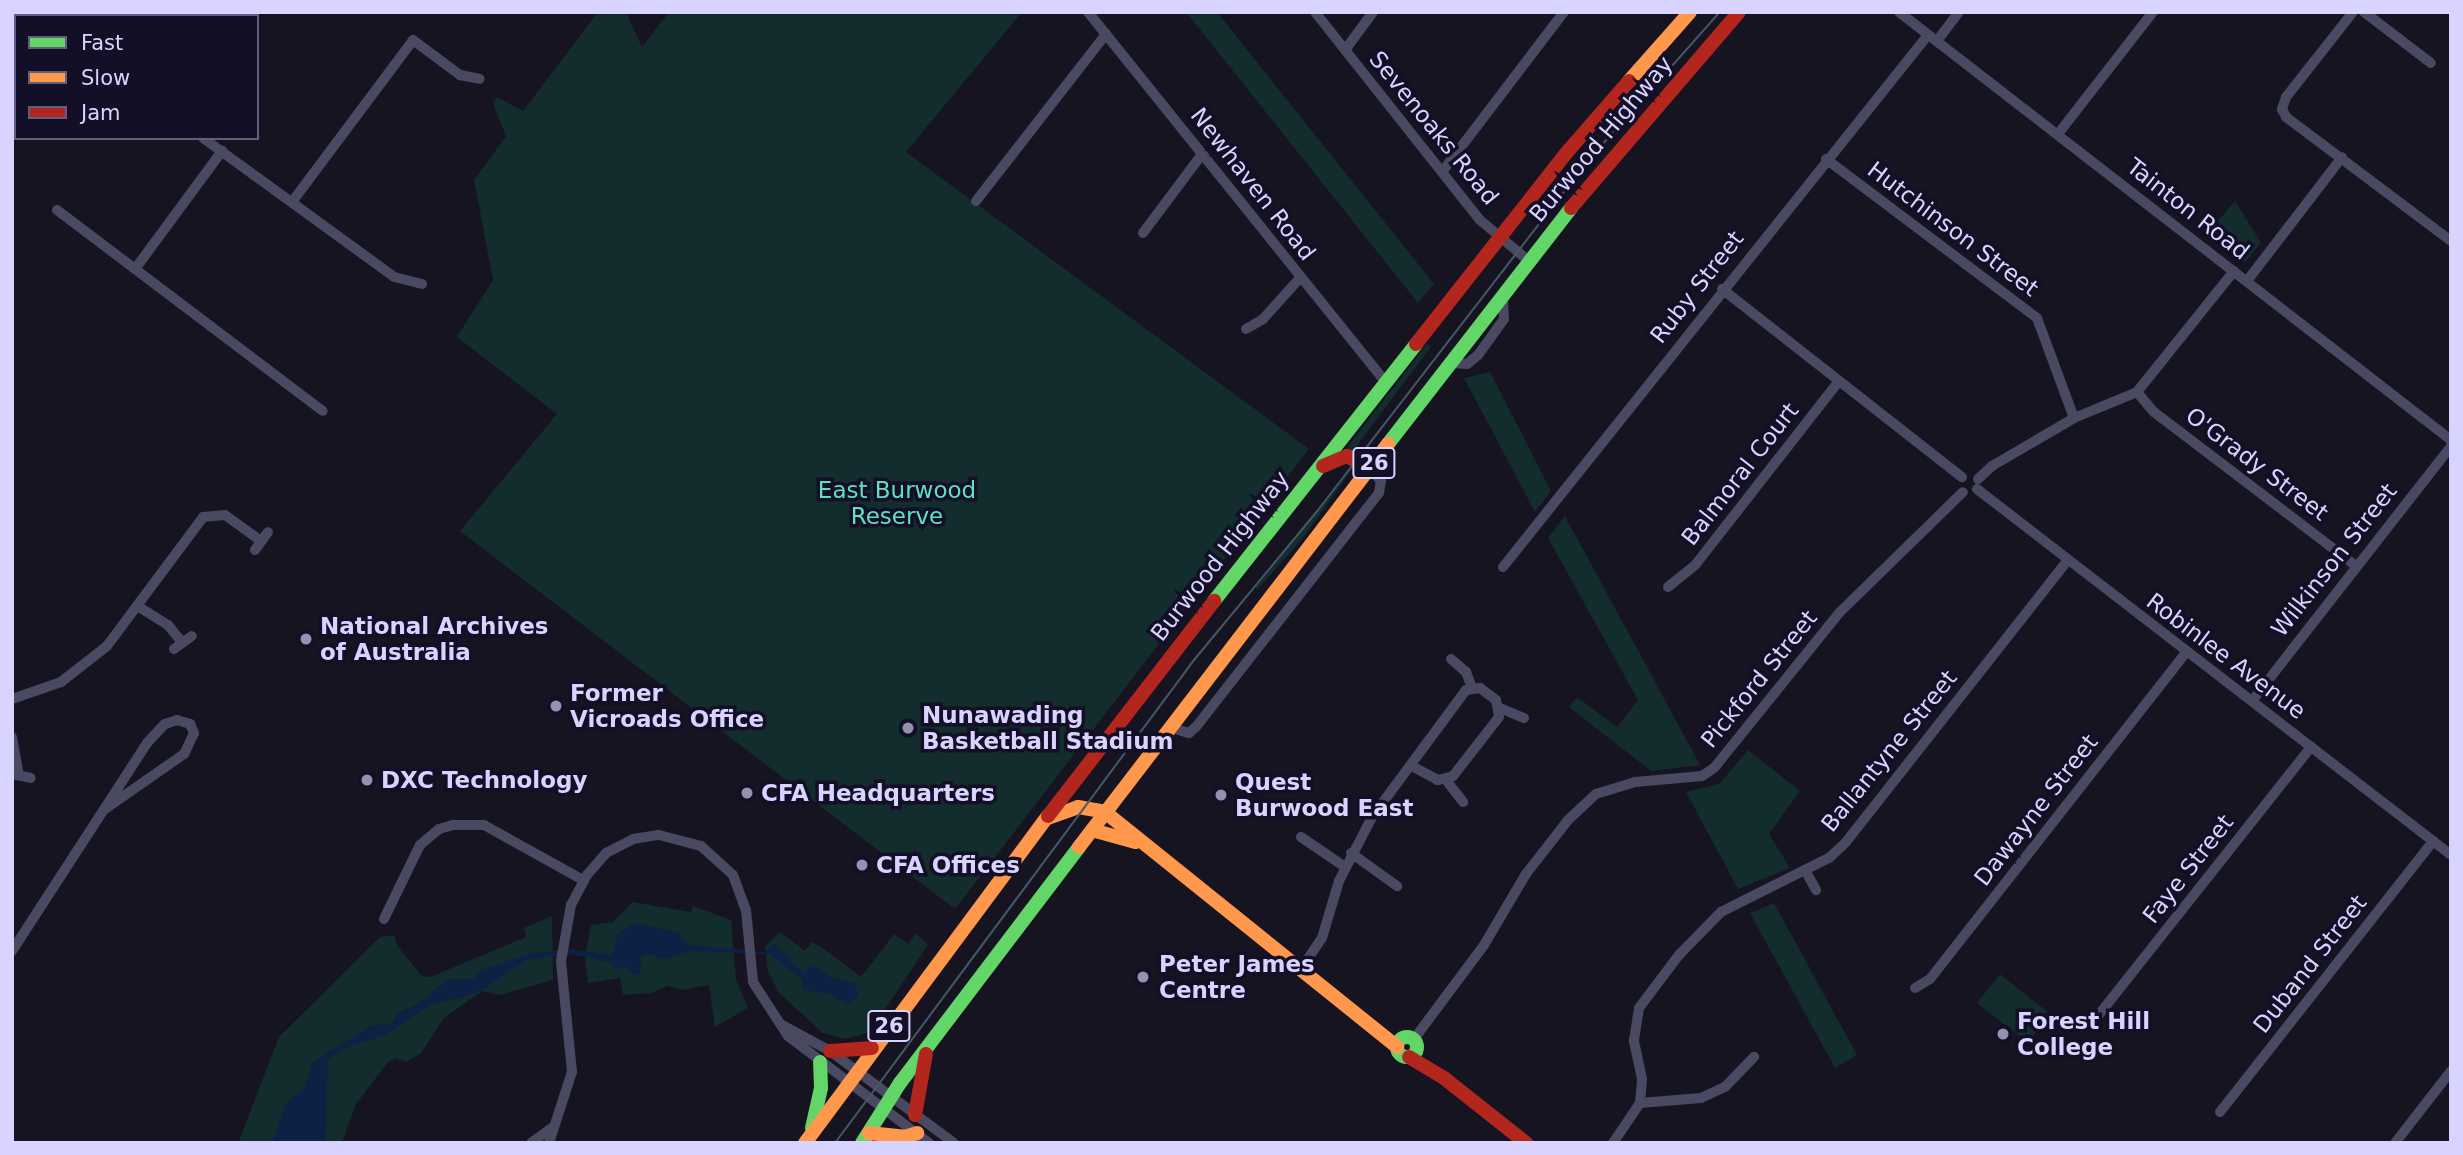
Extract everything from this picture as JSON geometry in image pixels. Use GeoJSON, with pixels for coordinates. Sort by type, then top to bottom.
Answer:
{"type":"FeatureCollection","features":[{"type":"Feature","properties":{"kind":"main road","name":"Burwood Highway"},"geometry":{"type":"LineString","coordinates":[[808,1140],[872,1048],[1044,820],[1318,467],[1579,137],[1690,12]]}},
{"type":"Feature","properties":{"kind":"main road","name":"Burwood Highway"},"geometry":{"type":"LineString","coordinates":[[866,1138],[926,1049],[1169,727],[1530,262],[1739,12]]}},
{"type":"Feature","properties":{"kind":"main road"},"geometry":{"type":"LineString","coordinates":[[1318,467],[1347,456],[1370,468]]}},
{"type":"Feature","properties":{"kind":"main road"},"geometry":{"type":"LineString","coordinates":[[1044,820],[1077,807],[1105,812],[1143,846],[1368,1020],[1408,1045],[1444,1078],[1526,1143]]}},
{"type":"Feature","properties":{"kind":"main road"},"geometry":{"type":"LineString","coordinates":[[1092,830],[1143,846]]}},
{"type":"Feature","properties":{"kind":"main road"},"geometry":{"type":"LineString","coordinates":[[808,1140],[820,1093],[825,1057],[872,1048]]}},
{"type":"Feature","properties":{"kind":"main road"},"geometry":{"type":"LineString","coordinates":[[915,1115],[926,1049]]}},
{"type":"Feature","properties":{"kind":"main road"},"geometry":{"type":"LineString","coordinates":[[866,1138],[923,1138]]}},
{"type":"Feature","properties":{"kind":"street","name":"Newhaven Road"},"geometry":{"type":"LineString","coordinates":[[1088,12],[1385,382]]}},
{"type":"Feature","properties":{"kind":"street","name":"Sevenoaks Road"},"geometry":{"type":"LineString","coordinates":[[1315,12],[1442,172],[1500,237],[1530,262]]}},
{"type":"Feature","properties":{"kind":"street"},"geometry":{"type":"LineString","coordinates":[[1345,50],[1373,12]]}},
{"type":"Feature","properties":{"kind":"street"},"geometry":{"type":"LineString","coordinates":[[1442,172],[1564,12]]}},
{"type":"Feature","properties":{"kind":"street","name":"Tainton Road"},"geometry":{"type":"LineString","coordinates":[[1899,12],[2451,440]]}},
{"type":"Feature","properties":{"kind":"street","name":"Ruby Street"},"geometry":{"type":"LineString","coordinates":[[1503,567],[1826,159],[1932,38],[1959,12]]}},
{"type":"Feature","properties":{"kind":"street"},"geometry":{"type":"LineString","coordinates":[[2058,134],[2153,12]]}},
{"type":"Feature","properties":{"kind":"street"},"geometry":{"type":"LineString","coordinates":[[2353,12],[2286,97],[2282,109],[2451,241]]}},
{"type":"Feature","properties":{"kind":"street"},"geometry":{"type":"LineString","coordinates":[[2364,12],[2431,63]]}},
{"type":"Feature","properties":{"kind":"street"},"geometry":{"type":"LineString","coordinates":[[976,201],[1106,34]]}},
{"type":"Feature","properties":{"kind":"street"},"geometry":{"type":"LineString","coordinates":[[292,202],[413,40],[460,75],[480,79]]}},
{"type":"Feature","properties":{"kind":"street"},"geometry":{"type":"LineString","coordinates":[[206,140],[394,277],[422,284]]}},
{"type":"Feature","properties":{"kind":"street"},"geometry":{"type":"LineString","coordinates":[[135,269],[222,151]]}},
{"type":"Feature","properties":{"kind":"street"},"geometry":{"type":"LineString","coordinates":[[1143,233],[1202,154]]}},
{"type":"Feature","properties":{"kind":"street"},"geometry":{"type":"LineString","coordinates":[[2247,281],[2342,157]]}},
{"type":"Feature","properties":{"kind":"street","name":"Hutchinson Street"},"geometry":{"type":"LineString","coordinates":[[1826,159],[2037,318],[2074,418]]}},
{"type":"Feature","properties":{"kind":"street"},"geometry":{"type":"LineString","coordinates":[[57,210],[323,411]]}},
{"type":"Feature","properties":{"kind":"street"},"geometry":{"type":"LineString","coordinates":[[1722,289],[1962,477],[1963,492],[1978,484],[1992,466],[2074,418],[2137,392],[2234,271]]}},
{"type":"Feature","properties":{"kind":"street"},"geometry":{"type":"LineString","coordinates":[[1245,329],[1262,319],[1300,278]]}},
{"type":"Feature","properties":{"kind":"street","name":"Balmoral Court"},"geometry":{"type":"LineString","coordinates":[[1668,587],[1696,564],[1839,381]]}},
{"type":"Feature","properties":{"kind":"street","name":"O'Grady Street"},"geometry":{"type":"LineString","coordinates":[[2137,392],[2154,412],[2356,566]]}},
{"type":"Feature","properties":{"kind":"street","name":"Wilkinson Street"},"geometry":{"type":"LineString","coordinates":[[2252,701],[2451,446]]}},
{"type":"Feature","properties":{"kind":"street"},"geometry":{"type":"LineString","coordinates":[[1169,727],[1189,733],[1196,727],[1379,493],[1381,481],[1370,468]]}},
{"type":"Feature","properties":{"kind":"street"},"geometry":{"type":"LineString","coordinates":[[1962,477],[1967,474],[1978,484]]}},
{"type":"Feature","properties":{"kind":"street","name":"Robinlee Avenue"},"geometry":{"type":"LineString","coordinates":[[1978,484],[2067,561],[2451,855]]}},
{"type":"Feature","properties":{"kind":"street","name":"Pickford Street"},"geometry":{"type":"LineString","coordinates":[[1408,1045],[1465,972],[1526,874],[1568,820],[1596,794],[1634,782],[1702,776],[1714,768],[1839,613],[1963,492]]}},
{"type":"Feature","properties":{"kind":"street"},"geometry":{"type":"LineString","coordinates":[[12,699],[61,682],[83,666],[139,607],[203,517],[214,513],[261,541]]}},
{"type":"Feature","properties":{"kind":"street","name":"Ballantyne Street"},"geometry":{"type":"LineString","coordinates":[[1640,1103],[1642,1079],[1634,1040],[1639,1008],[1679,955],[1721,912],[1805,870],[1846,842],[2067,561]]}},
{"type":"Feature","properties":{"kind":"street"},"geometry":{"type":"LineString","coordinates":[[139,607],[168,625],[183,642]]}},
{"type":"Feature","properties":{"kind":"street","name":"Dawayne Street"},"geometry":{"type":"LineString","coordinates":[[1914,988],[1930,979],[2186,653]]}},
{"type":"Feature","properties":{"kind":"street"},"geometry":{"type":"LineString","coordinates":[[1451,659],[1466,673],[1472,688]]}},
{"type":"Feature","properties":{"kind":"street"},"geometry":{"type":"LineString","coordinates":[[1472,688],[1488,692],[1500,708],[1524,718]]}},
{"type":"Feature","properties":{"kind":"street"},"geometry":{"type":"LineString","coordinates":[[1301,968],[1322,938],[1345,867],[1372,817],[1460,697],[1472,688]]}},
{"type":"Feature","properties":{"kind":"street"},"geometry":{"type":"LineString","coordinates":[[1447,780],[1493,725],[1500,708]]}},
{"type":"Feature","properties":{"kind":"street"},"geometry":{"type":"LineString","coordinates":[[12,951],[146,743],[165,724],[177,720],[190,724],[194,733],[184,754],[105,809]]}},
{"type":"Feature","properties":{"kind":"street"},"geometry":{"type":"LineString","coordinates":[[12,737],[15,774],[31,778]]}},
{"type":"Feature","properties":{"kind":"street","name":"Faye Street"},"geometry":{"type":"LineString","coordinates":[[2097,1017],[2311,747]]}},
{"type":"Feature","properties":{"kind":"street"},"geometry":{"type":"LineString","coordinates":[[1412,766],[1447,780],[1463,802]]}},
{"type":"Feature","properties":{"kind":"street"},"geometry":{"type":"LineString","coordinates":[[384,919],[420,845],[439,829],[453,825],[484,825],[583,880]]}},
{"type":"Feature","properties":{"kind":"street"},"geometry":{"type":"LineString","coordinates":[[549,1143],[572,1072],[561,971],[564,931],[583,880],[598,860],[621,844],[651,835],[680,838],[708,850],[730,870],[741,890],[747,921],[749,960],[758,994],[788,1037],[825,1057],[888,1103],[923,1138]]}},
{"type":"Feature","properties":{"kind":"street"},"geometry":{"type":"LineString","coordinates":[[1301,837],[1345,867]]}},
{"type":"Feature","properties":{"kind":"street","name":"Duband Street"},"geometry":{"type":"LineString","coordinates":[[2220,1112],[2433,841]]}},
{"type":"Feature","properties":{"kind":"street"},"geometry":{"type":"LineString","coordinates":[[1351,853],[1397,886]]}},
{"type":"Feature","properties":{"kind":"street"},"geometry":{"type":"LineString","coordinates":[[1805,870],[1816,890]]}},
{"type":"Feature","properties":{"kind":"street"},"geometry":{"type":"LineString","coordinates":[[1613,1143],[1640,1103],[1701,1098],[1725,1087],[1754,1057]]}},
{"type":"Feature","properties":{"kind":"street"},"geometry":{"type":"LineString","coordinates":[[2395,1143],[2451,1071]]}},
{"type":"Feature","properties":{"kind":"street"},"geometry":{"type":"LineString","coordinates":[[888,1103],[915,1115],[954,1143]]}},
{"type":"Feature","properties":{"kind":"street"},"geometry":{"type":"LineString","coordinates":[[531,1143],[552,1128]]}},
{"type":"Feature","properties":{"kind":"green space","name":"East Burwood Reserve"},"geometry":{"type":"Polygon","coordinates":[[[598,12],[626,12],[642,47],[669,12],[1022,12],[906,152],[1309,449],[955,909],[460,531],[557,414],[457,337],[493,280],[474,180],[506,136],[493,104],[497,97],[523,111],[598,12]]]}},
{"type":"Feature","properties":{"kind":"green space"},"geometry":{"type":"Polygon","coordinates":[[[1186,12],[1217,12],[1434,284],[1418,303],[1186,12]]]}},
{"type":"Feature","properties":{"kind":"green space"},"geometry":{"type":"Polygon","coordinates":[[[2235,201],[2261,243],[2245,262],[2207,234],[2235,201]]]}},
{"type":"Feature","properties":{"kind":"green space"},"geometry":{"type":"Polygon","coordinates":[[[1427,344],[1431,347],[1352,452],[1347,452],[1348,446],[1427,344]]]}},
{"type":"Feature","properties":{"kind":"green space"},"geometry":{"type":"Polygon","coordinates":[[[1490,372],[1551,491],[1535,512],[1464,378],[1490,372]]]}},
{"type":"Feature","properties":{"kind":"green space"},"geometry":{"type":"Polygon","coordinates":[[[1356,464],[1303,538],[1257,590],[1256,587],[1356,464]]]}},
{"type":"Feature","properties":{"kind":"green space"},"geometry":{"type":"Polygon","coordinates":[[[1565,516],[1700,765],[1651,771],[1569,707],[1577,697],[1617,727],[1638,700],[1548,538],[1565,516]]]}},
{"type":"Feature","properties":{"kind":"green space"},"geometry":{"type":"Polygon","coordinates":[[[1748,750],[1800,791],[1769,834],[1790,868],[1738,889],[1686,792],[1719,784],[1748,750]]]}},
{"type":"Feature","properties":{"kind":"green space"},"geometry":{"type":"Polygon","coordinates":[[[632,902],[691,912],[693,906],[731,920],[736,980],[748,1008],[715,1027],[709,985],[682,990],[667,986],[652,993],[623,995],[620,978],[588,983],[585,957],[591,925],[613,922],[632,902]]]}},
{"type":"Feature","properties":{"kind":"green space"},"geometry":{"type":"Polygon","coordinates":[[[1774,903],[1857,1055],[1835,1068],[1750,913],[1774,903]]]}},
{"type":"Feature","properties":{"kind":"green space"},"geometry":{"type":"Polygon","coordinates":[[[552,916],[553,980],[499,995],[482,991],[444,1018],[421,1053],[406,1062],[396,1058],[388,1062],[356,1104],[342,1143],[238,1143],[279,1037],[380,937],[394,935],[398,947],[422,976],[430,977],[526,937],[524,928],[552,916]]]}},
{"type":"Feature","properties":{"kind":"green space"},"geometry":{"type":"Polygon","coordinates":[[[780,932],[805,951],[812,942],[820,946],[861,977],[894,934],[908,944],[916,933],[928,945],[870,1032],[845,1039],[823,1033],[779,993],[768,971],[765,947],[780,932]]]}},
{"type":"Feature","properties":{"kind":"green space"},"geometry":{"type":"Polygon","coordinates":[[[2000,974],[2050,1014],[2028,1043],[1977,1003],[2000,974]]]}},
{"type":"Feature","properties":{"kind":"water"},"geometry":{"type":"Polygon","coordinates":[[[635,923],[678,933],[690,945],[764,952],[774,943],[803,973],[813,964],[833,978],[855,982],[858,995],[849,1005],[827,993],[803,990],[802,979],[769,954],[690,951],[663,959],[652,954],[641,956],[640,973],[635,976],[626,966],[614,969],[610,962],[570,954],[529,959],[477,993],[430,1005],[385,1035],[338,1051],[328,1061],[325,1143],[272,1143],[286,1104],[306,1086],[312,1063],[370,1026],[392,1023],[397,1013],[416,1005],[448,979],[474,979],[479,971],[528,954],[569,949],[613,955],[617,934],[635,923]]]}},
{"type":"Feature","properties":{"kind":"tram line"},"geometry":{"type":"LineString","coordinates":[[835,1143],[1194,660],[1318,510],[1592,156],[1720,12]]}},
{"type":"Feature","properties":{"kind":"traffic: fast"},"geometry":{"type":"LineString","coordinates":[[1388,444],[1571,208]]}},
{"type":"Feature","properties":{"kind":"traffic: fast"},"geometry":{"type":"LineString","coordinates":[[1214,601],[1416,344]]}},
{"type":"Feature","properties":{"kind":"traffic: fast"},"geometry":{"type":"LineString","coordinates":[[862,1143],[900,1083],[1079,847]]}},
{"type":"Feature","properties":{"kind":"traffic: fast"},"geometry":{"type":"LineString","coordinates":[[1407,1037],[1414,1040],[1417,1047],[1414,1054],[1407,1057],[1400,1054],[1397,1047],[1400,1040],[1407,1037]]}},
{"type":"Feature","properties":{"kind":"traffic: fast"},"geometry":{"type":"LineString","coordinates":[[812,1128],[821,1088],[820,1062]]}},
{"type":"Feature","properties":{"kind":"traffic: slow"},"geometry":{"type":"LineString","coordinates":[[1629,81],[1690,12]]}},
{"type":"Feature","properties":{"kind":"traffic: slow"},"geometry":{"type":"LineString","coordinates":[[1079,847],[1388,444]]}},
{"type":"Feature","properties":{"kind":"traffic: slow"},"geometry":{"type":"LineString","coordinates":[[1048,818],[1078,807],[1105,812],[1397,1047]]}},
{"type":"Feature","properties":{"kind":"traffic: slow"},"geometry":{"type":"LineString","coordinates":[[805,1143],[1048,816]]}},
{"type":"Feature","properties":{"kind":"traffic: slow"},"geometry":{"type":"LineString","coordinates":[[1092,830],[1135,842]]}},
{"type":"Feature","properties":{"kind":"traffic: slow"},"geometry":{"type":"LineString","coordinates":[[869,1133],[905,1137],[917,1133]]}},
{"type":"Feature","properties":{"kind":"traffic: jam"},"geometry":{"type":"LineString","coordinates":[[1571,208],[1739,12]]}},
{"type":"Feature","properties":{"kind":"traffic: jam"},"geometry":{"type":"LineString","coordinates":[[1416,344],[1568,151],[1629,81]]}},
{"type":"Feature","properties":{"kind":"traffic: jam"},"geometry":{"type":"LineString","coordinates":[[1323,466],[1347,456],[1370,468]]}},
{"type":"Feature","properties":{"kind":"traffic: jam"},"geometry":{"type":"LineString","coordinates":[[1048,816],[1214,601]]}},
{"type":"Feature","properties":{"kind":"traffic: jam"},"geometry":{"type":"LineString","coordinates":[[830,1051],[872,1048]]}},
{"type":"Feature","properties":{"kind":"traffic: jam"},"geometry":{"type":"LineString","coordinates":[[915,1115],[926,1054]]}},
{"type":"Feature","properties":{"kind":"traffic: jam"},"geometry":{"type":"LineString","coordinates":[[1409,1057],[1444,1078],[1526,1143]]}},
{"type":"Feature","properties":{"kind":"place","name":"National Archives of Australia"},"geometry":{"type":"Point","coordinates":[306,639]}},
{"type":"Feature","properties":{"kind":"place","name":"Former Vicroads Office"},"geometry":{"type":"Point","coordinates":[556,706]}},
{"type":"Feature","properties":{"kind":"place","name":"Nunawading Basketball Stadium"},"geometry":{"type":"Point","coordinates":[908,728]}},
{"type":"Feature","properties":{"kind":"place","name":"DXC Technology"},"geometry":{"type":"Point","coordinates":[367,780]}},
{"type":"Feature","properties":{"kind":"place","name":"CFA Headquarters"},"geometry":{"type":"Point","coordinates":[747,793]}},
{"type":"Feature","properties":{"kind":"place","name":"Quest Burwood East"},"geometry":{"type":"Point","coordinates":[1221,795]}},
{"type":"Feature","properties":{"kind":"place","name":"CFA Offices"},"geometry":{"type":"Point","coordinates":[862,865]}},
{"type":"Feature","properties":{"kind":"place","name":"Peter James Centre"},"geometry":{"type":"Point","coordinates":[1143,977]}},
{"type":"Feature","properties":{"kind":"place","name":"Forest Hill College"},"geometry":{"type":"Point","coordinates":[2003,1034]}}]}
